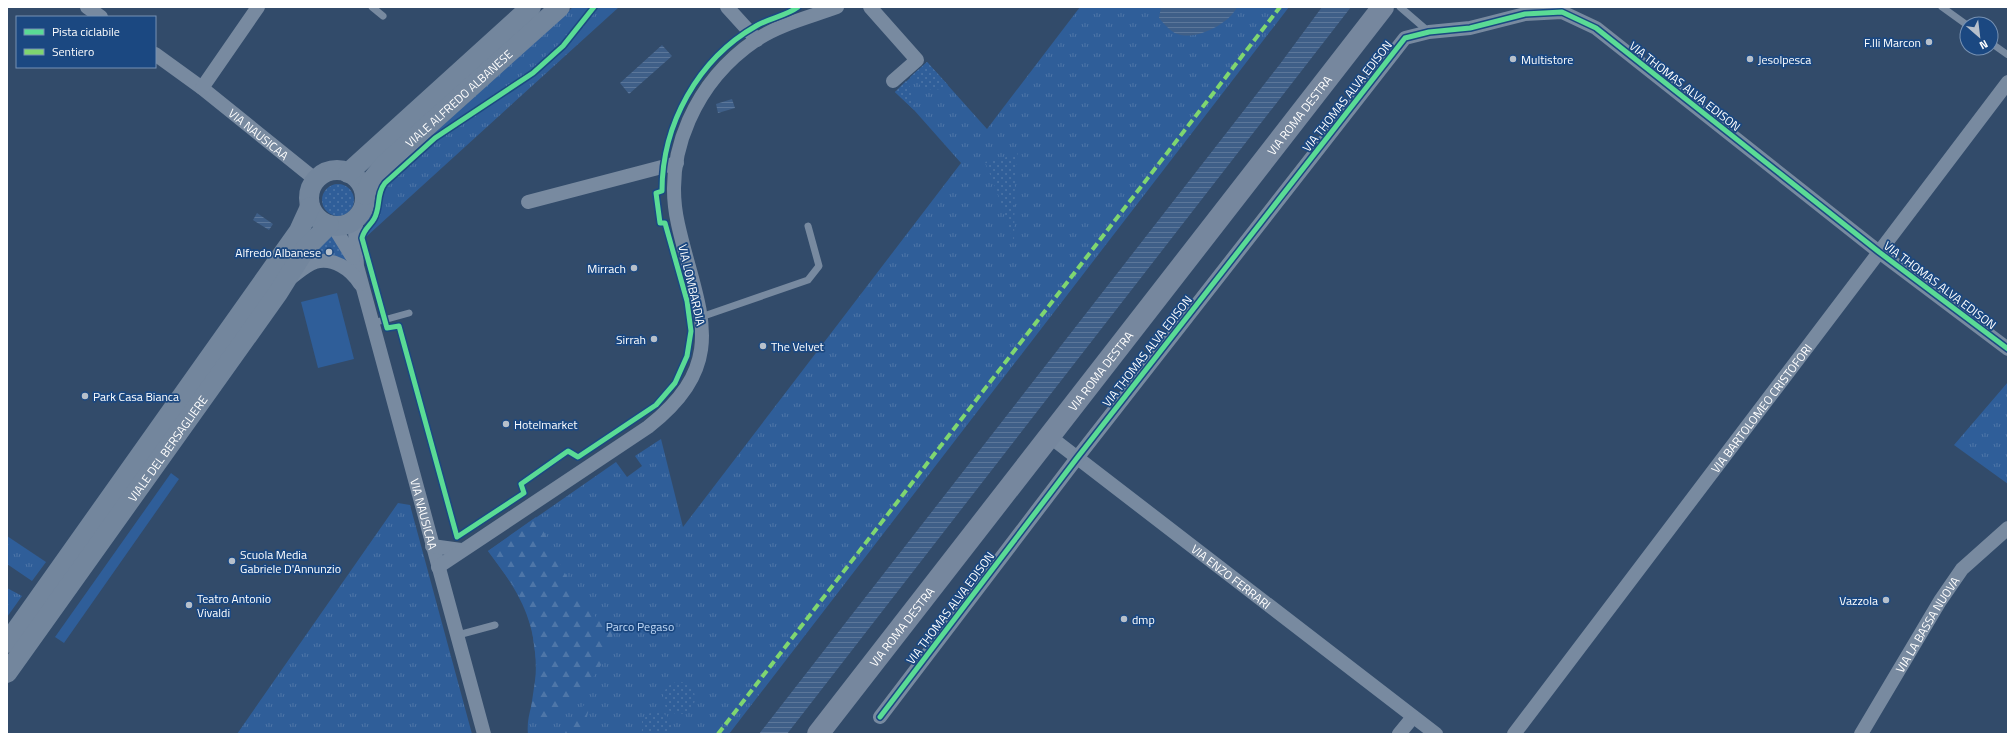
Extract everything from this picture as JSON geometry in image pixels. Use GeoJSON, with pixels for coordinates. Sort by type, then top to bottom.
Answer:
{"type":"FeatureCollection","features":[{"type":"Feature","properties":{"kind":"main road","name":"VIA ROMA DESTRA"},"geometry":{"type":"LineString","coordinates":[[818,734],[1383,7]]}},
{"type":"Feature","properties":{"kind":"street"},"geometry":{"type":"LineString","coordinates":[[87,7],[100,16]]}},
{"type":"Feature","properties":{"kind":"street"},"geometry":{"type":"LineString","coordinates":[[202,88],[258,7]]}},
{"type":"Feature","properties":{"kind":"street","name":"VIALE ALFREDO ALBANESE"},"geometry":{"type":"LineString","coordinates":[[348,173],[531,7]]}},
{"type":"Feature","properties":{"kind":"street","name":"VIALE ALFREDO ALBANESE"},"geometry":{"type":"LineString","coordinates":[[365,195],[371,181],[384,165],[560,7]]}},
{"type":"Feature","properties":{"kind":"street"},"geometry":{"type":"LineString","coordinates":[[727,7],[757,40]]}},
{"type":"Feature","properties":{"kind":"street","name":"VIA LOMBARDIA"},"geometry":{"type":"LineString","coordinates":[[438,567],[461,550],[648,427],[672,406],[691,379],[697,366],[703,338],[702,317],[678,224],[675,187],[677,163],[687,124],[704,91],[727,62],[757,40],[784,26],[837,7]]}},
{"type":"Feature","properties":{"kind":"street"},"geometry":{"type":"LineString","coordinates":[[870,7],[918,60],[893,81]]}},
{"type":"Feature","properties":{"kind":"street","name":"VIA THOMAS ALVA EDISON"},"geometry":{"type":"LineString","coordinates":[[880,717],[1077,458],[1405,38],[1429,32],[1470,28],[1525,14],[1562,12],[1596,28],[1879,252],[2008,349]]}},
{"type":"Feature","properties":{"kind":"street","name":"VIA NAUSICAA"},"geometry":{"type":"LineString","coordinates":[[156,55],[202,88],[316,180]]}},
{"type":"Feature","properties":{"kind":"street","name":"VIA BARTOLOMEO CRISTOFORI"},"geometry":{"type":"LineString","coordinates":[[1514,734],[2008,82]]}},
{"type":"Feature","properties":{"kind":"street"},"geometry":{"type":"LineString","coordinates":[[528,202],[677,163]]}},
{"type":"Feature","properties":{"kind":"street"},"geometry":{"type":"LineString","coordinates":[[343,171],[348,173],[358,180],[363,187],[365,205],[358,218],[348,224],[331,226],[320,221],[314,215],[310,207],[309,198],[311,188],[316,180],[328,172],[343,171]]}},
{"type":"Feature","properties":{"kind":"street","name":"VIALE DEL BERSAGLIERE"},"geometry":{"type":"LineString","coordinates":[[7,643],[299,231],[310,207]]}},
{"type":"Feature","properties":{"kind":"street","name":"VIA NAUSICAA"},"geometry":{"type":"LineString","coordinates":[[357,266],[355,231],[358,218]]}},
{"type":"Feature","properties":{"kind":"street","name":"VIA NAUSICAA"},"geometry":{"type":"LineString","coordinates":[[331,226],[347,245],[357,266],[484,734]]}},
{"type":"Feature","properties":{"kind":"street","name":"VIALE DEL BERSAGLIERE"},"geometry":{"type":"LineString","coordinates":[[7,674],[172,444],[283,285],[306,248],[331,226]]}},
{"type":"Feature","properties":{"kind":"street","name":"VIA NAUSICAA"},"geometry":{"type":"LineString","coordinates":[[283,285],[306,266],[316,262],[325,261],[340,265],[350,272],[365,294]]}},
{"type":"Feature","properties":{"kind":"street","name":"VIA ENZO FERRARI"},"geometry":{"type":"LineString","coordinates":[[1050,436],[1436,734]]}},
{"type":"Feature","properties":{"kind":"street","name":"VIA LA BASSA NUOVA"},"geometry":{"type":"LineString","coordinates":[[1861,734],[1940,601],[1962,569],[2008,528]]}},
{"type":"Feature","properties":{"kind":"street"},"geometry":{"type":"LineString","coordinates":[[432,546],[461,550]]}},
{"type":"Feature","properties":{"kind":"street"},"geometry":{"type":"LineString","coordinates":[[1399,734],[1413,717]]}},
{"type":"Feature","properties":{"kind":"lane"},"geometry":{"type":"LineString","coordinates":[[372,7],[383,16]]}},
{"type":"Feature","properties":{"kind":"lane"},"geometry":{"type":"LineString","coordinates":[[1400,7],[1429,32]]}},
{"type":"Feature","properties":{"kind":"lane"},"geometry":{"type":"LineString","coordinates":[[1942,7],[1959,19]]}},
{"type":"Feature","properties":{"kind":"lane"},"geometry":{"type":"LineString","coordinates":[[1999,49],[2008,55]]}},
{"type":"Feature","properties":{"kind":"lane"},"geometry":{"type":"LineString","coordinates":[[702,317],[808,280],[820,266],[808,226]]}},
{"type":"Feature","properties":{"kind":"lane"},"geometry":{"type":"LineString","coordinates":[[373,323],[409,314]]}},
{"type":"Feature","properties":{"kind":"lane"},"geometry":{"type":"LineString","coordinates":[[458,635],[495,625]]}},
{"type":"Feature","properties":{"kind":"green space"},"geometry":{"type":"Polygon","coordinates":[[[573,7],[619,7],[367,236],[359,238],[361,230],[373,212],[377,189],[390,173],[573,7]]]}},
{"type":"Feature","properties":{"kind":"green space","name":"Parco Pegaso"},"geometry":{"type":"Polygon","coordinates":[[[1080,7],[1289,7],[729,734],[528,734],[528,722],[535,686],[535,647],[526,613],[519,598],[510,582],[488,551],[616,462],[627,477],[642,466],[635,456],[661,439],[683,527],[961,163],[914,110],[895,92],[927,62],[987,129],[1080,7]]]}},
{"type":"Feature","properties":{"kind":"green space"},"geometry":{"type":"Polygon","coordinates":[[[927,62],[948,85],[938,90],[928,89],[910,77],[927,62]]]}},
{"type":"Feature","properties":{"kind":"green space"},"geometry":{"type":"Polygon","coordinates":[[[906,81],[912,90],[914,110],[895,92],[906,81]]]}},
{"type":"Feature","properties":{"kind":"green space"},"geometry":{"type":"Polygon","coordinates":[[[1018,150],[1015,178],[1014,243],[998,194],[985,162],[1011,156],[1018,150]]]}},
{"type":"Feature","properties":{"kind":"green space"},"geometry":{"type":"Polygon","coordinates":[[[335,184],[341,184],[350,188],[354,200],[350,212],[341,216],[335,216],[326,212],[322,203],[322,197],[326,188],[335,184]]]}},
{"type":"Feature","properties":{"kind":"green space"},"geometry":{"type":"Polygon","coordinates":[[[331,236],[335,237],[345,256],[346,262],[312,257],[313,246],[331,236]]]}},
{"type":"Feature","properties":{"kind":"green space"},"geometry":{"type":"Polygon","coordinates":[[[337,293],[354,359],[318,368],[301,302],[337,293]]]}},
{"type":"Feature","properties":{"kind":"green space"},"geometry":{"type":"Polygon","coordinates":[[[2008,382],[2008,484],[1954,445],[2008,382]]]}},
{"type":"Feature","properties":{"kind":"green space"},"geometry":{"type":"Polygon","coordinates":[[[171,473],[179,479],[64,643],[55,637],[171,473]]]}},
{"type":"Feature","properties":{"kind":"green space"},"geometry":{"type":"Polygon","coordinates":[[[398,503],[410,505],[472,734],[237,734],[398,503]]]}},
{"type":"Feature","properties":{"kind":"green space"},"geometry":{"type":"Polygon","coordinates":[[[536,517],[580,602],[590,606],[596,618],[608,624],[613,630],[607,653],[594,676],[576,698],[556,716],[539,724],[531,708],[537,667],[532,630],[525,607],[515,588],[488,551],[536,517]]]}},
{"type":"Feature","properties":{"kind":"green space"},"geometry":{"type":"Polygon","coordinates":[[[7,536],[46,562],[32,581],[7,564],[7,536]]]}},
{"type":"Feature","properties":{"kind":"green space"},"geometry":{"type":"Polygon","coordinates":[[[7,588],[22,596],[7,617],[7,588]]]}},
{"type":"Feature","properties":{"kind":"green space"},"geometry":{"type":"Polygon","coordinates":[[[679,682],[688,685],[692,689],[695,698],[692,707],[688,711],[679,714],[670,711],[666,707],[663,698],[666,689],[670,685],[679,682]]]}},
{"type":"Feature","properties":{"kind":"green space"},"geometry":{"type":"Polygon","coordinates":[[[592,696],[586,721],[585,734],[554,734],[568,723],[592,696]]]}},
{"type":"Feature","properties":{"kind":"green space"},"geometry":{"type":"Polygon","coordinates":[[[659,712],[669,718],[672,725],[671,734],[642,734],[642,721],[648,714],[659,712]]]}},
{"type":"Feature","properties":{"kind":"shaded area"},"geometry":{"type":"Polygon","coordinates":[[[1161,7],[1237,7],[1228,19],[1221,24],[1205,32],[1188,36],[1177,34],[1166,26],[1159,18],[1161,7]]]}},
{"type":"Feature","properties":{"kind":"shaded area"},"geometry":{"type":"Polygon","coordinates":[[[1322,7],[1351,7],[787,734],[759,734],[1280,64],[1322,7]]]}},
{"type":"Feature","properties":{"kind":"shaded area"},"geometry":{"type":"Polygon","coordinates":[[[662,45],[672,56],[629,94],[620,83],[662,45]]]}},
{"type":"Feature","properties":{"kind":"shaded area"},"geometry":{"type":"Polygon","coordinates":[[[732,99],[735,108],[718,113],[716,104],[732,99]]]}},
{"type":"Feature","properties":{"kind":"shaded area"},"geometry":{"type":"Polygon","coordinates":[[[257,213],[273,224],[269,230],[253,220],[257,213]]]}},
{"type":"Feature","properties":{"kind":"marked path"},"geometry":{"type":"LineString","coordinates":[[718,734],[1280,7]]}},
{"type":"Feature","properties":{"kind":"cycle path"},"geometry":{"type":"LineString","coordinates":[[594,7],[563,46],[533,73],[435,138],[385,183],[380,192],[376,214],[364,232],[362,238],[387,328],[399,326],[457,537],[524,493],[521,484],[568,451],[578,457],[656,405],[675,383],[687,356],[691,331],[687,301],[665,223],[660,223],[656,193],[662,191],[664,166],[676,118],[687,96],[701,75],[717,56],[735,40],[756,26],[788,13],[798,7]]}},
{"type":"Feature","properties":{"kind":"cycle path"},"geometry":{"type":"LineString","coordinates":[[880,717],[1077,458],[1405,38],[1429,32],[1470,28],[1525,14],[1562,12],[1596,28],[1879,252],[2008,349]]}},
{"type":"Feature","properties":{"kind":"place","name":"F.lli Marcon"},"geometry":{"type":"Point","coordinates":[1929,42]}},
{"type":"Feature","properties":{"kind":"place","name":"Multistore"},"geometry":{"type":"Point","coordinates":[1513,59]}},
{"type":"Feature","properties":{"kind":"place","name":"Jesolpesca"},"geometry":{"type":"Point","coordinates":[1750,59]}},
{"type":"Feature","properties":{"kind":"place","name":"Alfredo Albanese"},"geometry":{"type":"Point","coordinates":[329,252]}},
{"type":"Feature","properties":{"kind":"place","name":"Mirrach"},"geometry":{"type":"Point","coordinates":[634,268]}},
{"type":"Feature","properties":{"kind":"place","name":"Sirrah"},"geometry":{"type":"Point","coordinates":[654,339]}},
{"type":"Feature","properties":{"kind":"place","name":"The Velvet"},"geometry":{"type":"Point","coordinates":[763,346]}},
{"type":"Feature","properties":{"kind":"place","name":"Park Casa Bianca"},"geometry":{"type":"Point","coordinates":[85,396]}},
{"type":"Feature","properties":{"kind":"place","name":"Hotelmarket"},"geometry":{"type":"Point","coordinates":[506,424]}},
{"type":"Feature","properties":{"kind":"place","name":"Scuola Media Gabriele D'Annunzio"},"geometry":{"type":"Point","coordinates":[232,561]}},
{"type":"Feature","properties":{"kind":"place","name":"Vazzola"},"geometry":{"type":"Point","coordinates":[1886,600]}},
{"type":"Feature","properties":{"kind":"place","name":"Teatro Antonio Vivaldi"},"geometry":{"type":"Point","coordinates":[189,605]}},
{"type":"Feature","properties":{"kind":"place","name":"dmp"},"geometry":{"type":"Point","coordinates":[1124,619]}}]}
